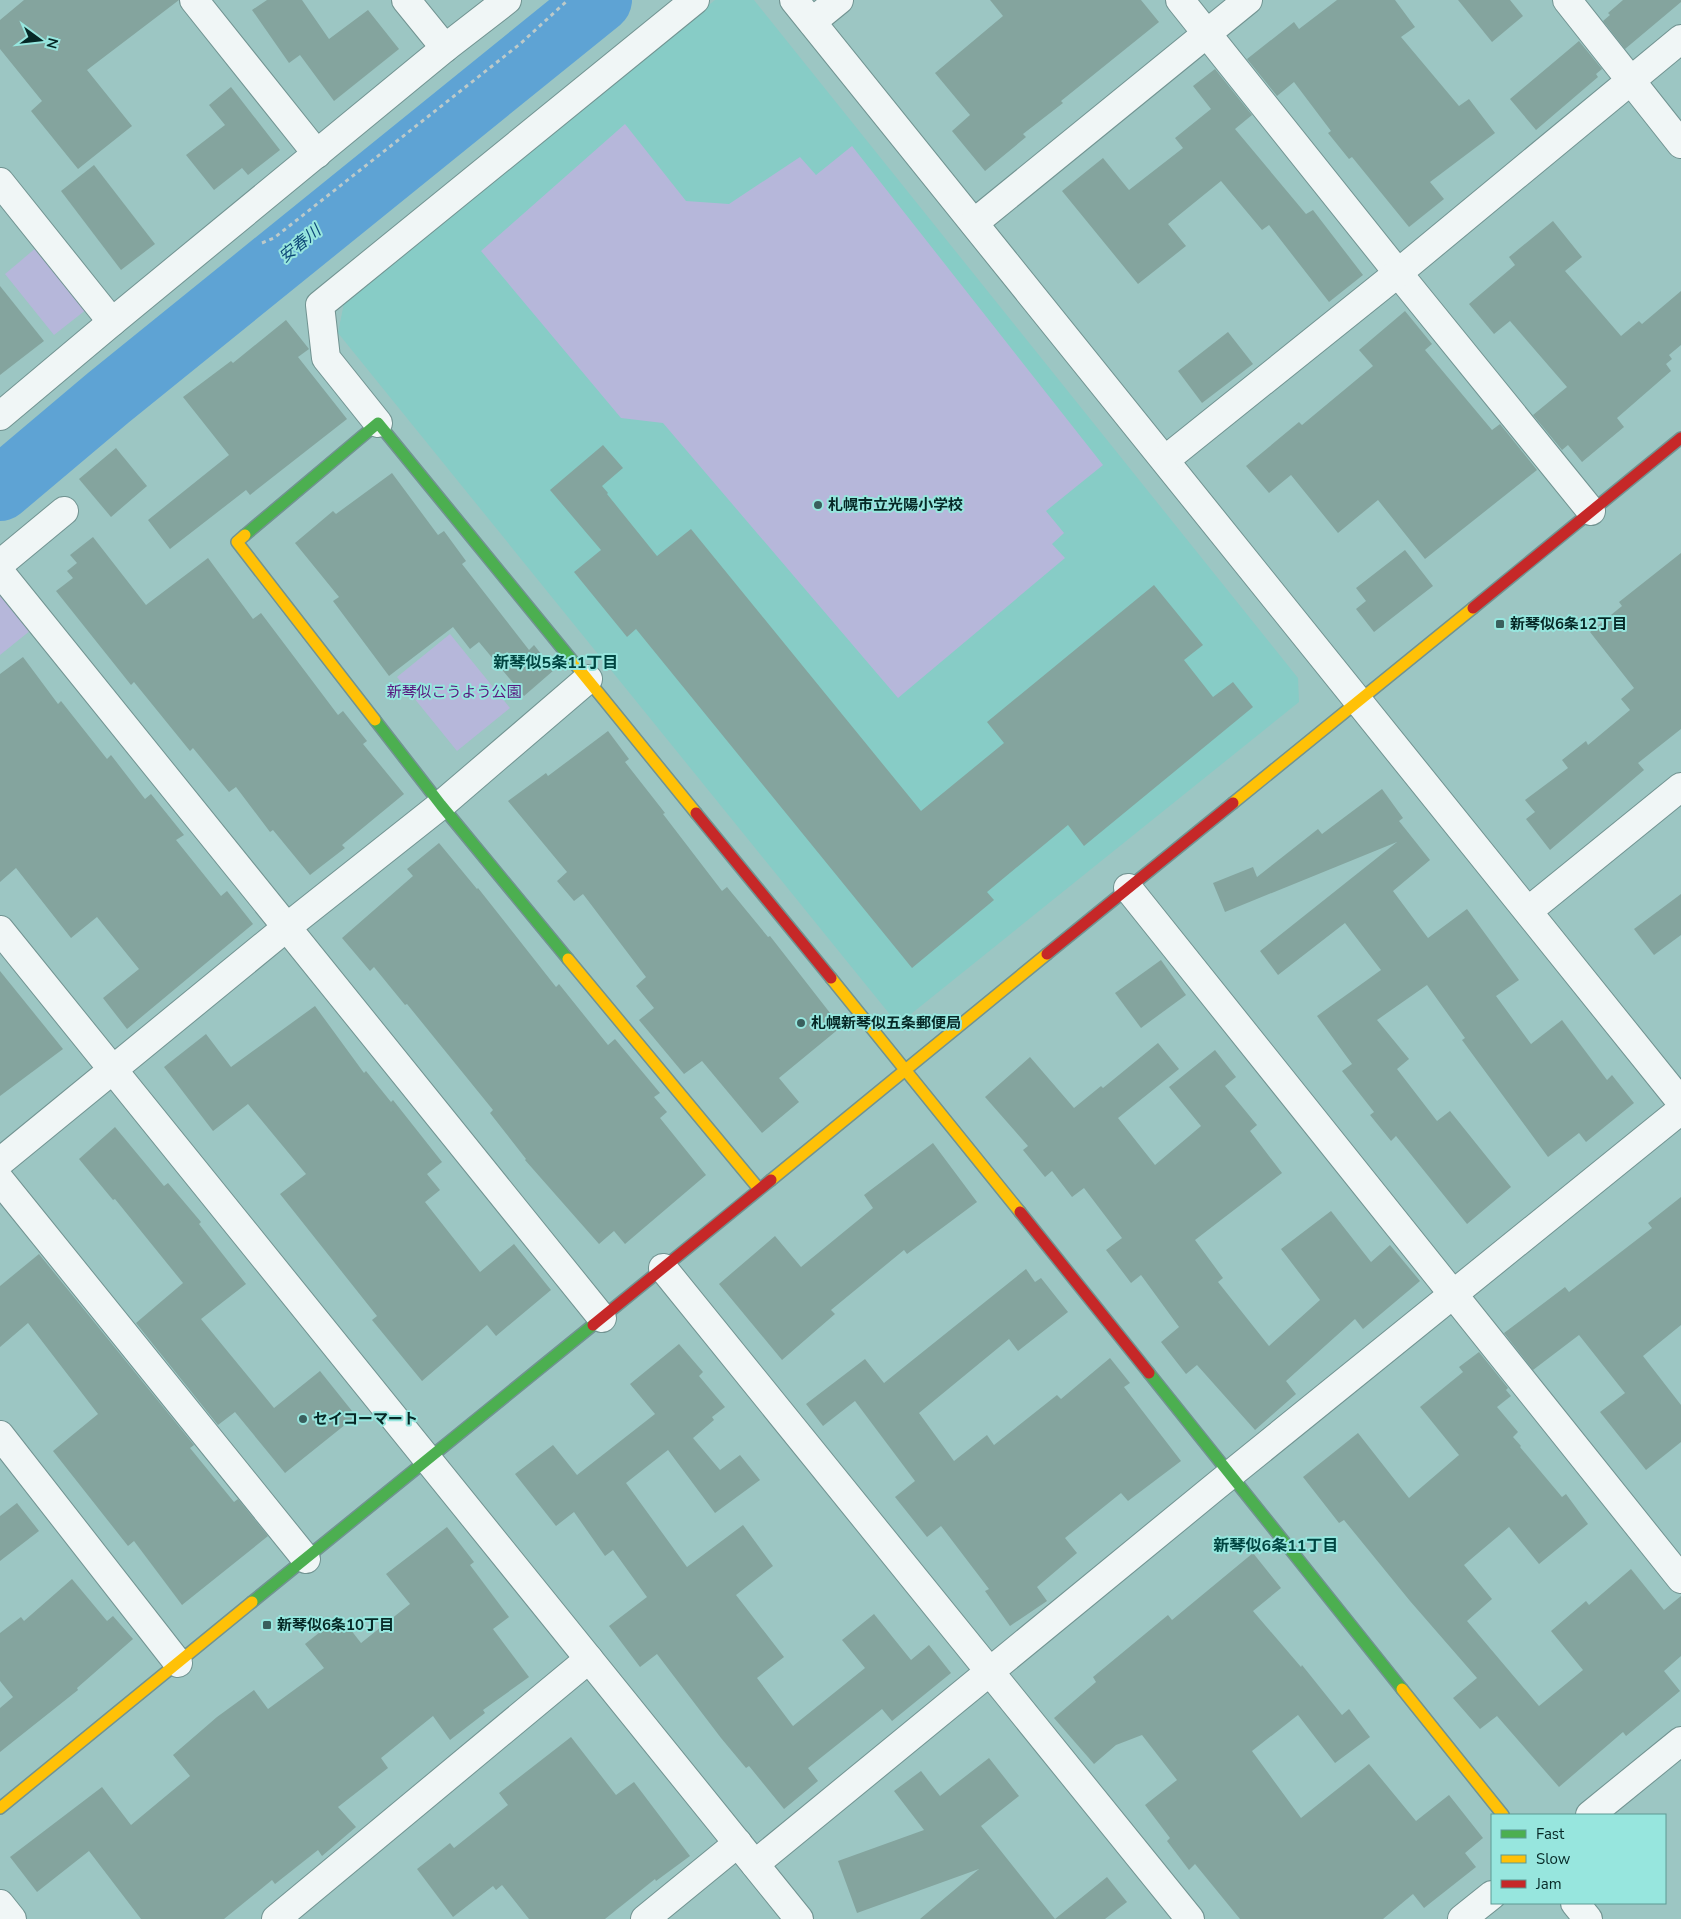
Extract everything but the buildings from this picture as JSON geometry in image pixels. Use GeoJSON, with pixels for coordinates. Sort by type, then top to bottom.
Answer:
{"type":"FeatureCollection","features":[{"type":"Feature","properties":{"kind":"street"},"geometry":{"type":"LineString","coordinates":[[194,0],[317,154]]}},
{"type":"Feature","properties":{"kind":"street"},"geometry":{"type":"LineString","coordinates":[[406,0],[445,48]]}},
{"type":"Feature","properties":{"kind":"street"},"geometry":{"type":"LineString","coordinates":[[0,416],[445,48],[507,0]]}},
{"type":"Feature","properties":{"kind":"street"},"geometry":{"type":"LineString","coordinates":[[695,0],[320,305],[326,358],[906,1070],[1502,1814]]}},
{"type":"Feature","properties":{"kind":"street"},"geometry":{"type":"LineString","coordinates":[[794,0],[1681,1102]]}},
{"type":"Feature","properties":{"kind":"street"},"geometry":{"type":"LineString","coordinates":[[812,22],[839,0]]}},
{"type":"Feature","properties":{"kind":"street"},"geometry":{"type":"LineString","coordinates":[[1180,0],[1398,274],[1591,511]]}},
{"type":"Feature","properties":{"kind":"street"},"geometry":{"type":"LineString","coordinates":[[974,223],[1248,0]]}},
{"type":"Feature","properties":{"kind":"street"},"geometry":{"type":"LineString","coordinates":[[1566,0],[1681,144]]}},
{"type":"Feature","properties":{"kind":"street"},"geometry":{"type":"LineString","coordinates":[[1165,460],[1398,274],[1681,39]]}},
{"type":"Feature","properties":{"kind":"street"},"geometry":{"type":"LineString","coordinates":[[0,182],[112,322]]}},
{"type":"Feature","properties":{"kind":"street"},"geometry":{"type":"LineString","coordinates":[[378,423],[237,542],[441,805],[759,1190]]}},
{"type":"Feature","properties":{"kind":"street"},"geometry":{"type":"LineString","coordinates":[[0,1808],[1681,438]]}},
{"type":"Feature","properties":{"kind":"street"},"geometry":{"type":"LineString","coordinates":[[0,564],[64,511]]}},
{"type":"Feature","properties":{"kind":"street"},"geometry":{"type":"LineString","coordinates":[[0,572],[602,1318]]}},
{"type":"Feature","properties":{"kind":"street"},"geometry":{"type":"LineString","coordinates":[[0,1162],[287,927],[441,805],[588,679]]}},
{"type":"Feature","properties":{"kind":"street"},"geometry":{"type":"LineString","coordinates":[[1528,911],[1681,787]]}},
{"type":"Feature","properties":{"kind":"street"},"geometry":{"type":"LineString","coordinates":[[1128,888],[1681,1579]]}},
{"type":"Feature","properties":{"kind":"street"},"geometry":{"type":"LineString","coordinates":[[0,930],[799,1919]]}},
{"type":"Feature","properties":{"kind":"street"},"geometry":{"type":"LineString","coordinates":[[755,1864],[1229,1475],[1681,1110]]}},
{"type":"Feature","properties":{"kind":"street"},"geometry":{"type":"LineString","coordinates":[[0,1180],[306,1559]]}},
{"type":"Feature","properties":{"kind":"street"},"geometry":{"type":"LineString","coordinates":[[663,1268],[1190,1919]]}},
{"type":"Feature","properties":{"kind":"street"},"geometry":{"type":"LineString","coordinates":[[0,1435],[9,1466],[178,1663]]}},
{"type":"Feature","properties":{"kind":"street"},"geometry":{"type":"LineString","coordinates":[[276,1919],[589,1658]]}},
{"type":"Feature","properties":{"kind":"street"},"geometry":{"type":"LineString","coordinates":[[1591,1814],[1681,1741]]}},
{"type":"Feature","properties":{"kind":"street"},"geometry":{"type":"LineString","coordinates":[[645,1919],[738,1843]]}},
{"type":"Feature","properties":{"kind":"street"},"geometry":{"type":"LineString","coordinates":[[1462,1919],[1491,1896]]}},
{"type":"Feature","properties":{"kind":"street"},"geometry":{"type":"LineString","coordinates":[[0,1904],[12,1919]]}},
{"type":"Feature","properties":{"kind":"street"},"geometry":{"type":"LineString","coordinates":[[1575,1904],[1588,1919]]}},
{"type":"Feature","properties":{"kind":"path"},"geometry":{"type":"LineString","coordinates":[[258,244],[274,238],[520,44],[568,0]]}},
{"type":"Feature","properties":{"kind":"shaded area","name":"札幌市立光陽小学校"},"geometry":{"type":"Polygon","coordinates":[[[715,0],[754,0],[1298,678],[1299,702],[906,1018],[892,1017],[338,333],[344,303],[715,0]]]}},
{"type":"Feature","properties":{"kind":"green space"},"geometry":{"type":"Polygon","coordinates":[[[625,124],[686,201],[729,204],[800,157],[816,175],[852,146],[1103,465],[1046,511],[1064,533],[1052,544],[1065,558],[898,698],[663,423],[621,418],[481,251],[625,124]]]}},
{"type":"Feature","properties":{"kind":"green space"},"geometry":{"type":"Polygon","coordinates":[[[37,247],[87,309],[54,335],[5,274],[37,247]]]}},
{"type":"Feature","properties":{"kind":"green space"},"geometry":{"type":"Polygon","coordinates":[[[0,593],[31,630],[0,655],[0,593]]]}},
{"type":"Feature","properties":{"kind":"green space","name":"新琴似こうよう公園"},"geometry":{"type":"Polygon","coordinates":[[[450,634],[510,708],[457,751],[397,677],[450,634]]]}},
{"type":"Feature","properties":{"kind":"waterway","name":"安春川"},"geometry":{"type":"LineString","coordinates":[[0,489],[108,398],[600,0]]}},
{"type":"Feature","properties":{"kind":"traffic: fast"},"geometry":{"type":"LineString","coordinates":[[245,535],[378,423],[575,664]]}},
{"type":"Feature","properties":{"kind":"traffic: fast"},"geometry":{"type":"LineString","coordinates":[[375,720],[441,805],[568,959]]}},
{"type":"Feature","properties":{"kind":"traffic: fast"},"geometry":{"type":"LineString","coordinates":[[252,1602],[593,1325]]}},
{"type":"Feature","properties":{"kind":"traffic: fast"},"geometry":{"type":"LineString","coordinates":[[1149,1373],[1402,1689]]}},
{"type":"Feature","properties":{"kind":"traffic: slow"},"geometry":{"type":"LineString","coordinates":[[245,535],[237,542],[375,720]]}},
{"type":"Feature","properties":{"kind":"traffic: slow"},"geometry":{"type":"LineString","coordinates":[[1233,803],[1473,608]]}},
{"type":"Feature","properties":{"kind":"traffic: slow"},"geometry":{"type":"LineString","coordinates":[[575,664],[696,813]]}},
{"type":"Feature","properties":{"kind":"traffic: slow"},"geometry":{"type":"LineString","coordinates":[[771,1180],[1047,954]]}},
{"type":"Feature","properties":{"kind":"traffic: slow"},"geometry":{"type":"LineString","coordinates":[[568,959],[759,1189]]}},
{"type":"Feature","properties":{"kind":"traffic: slow"},"geometry":{"type":"LineString","coordinates":[[831,978],[1020,1212]]}},
{"type":"Feature","properties":{"kind":"traffic: slow"},"geometry":{"type":"LineString","coordinates":[[0,1808],[252,1602]]}},
{"type":"Feature","properties":{"kind":"traffic: slow"},"geometry":{"type":"LineString","coordinates":[[1402,1689],[1502,1814]]}},
{"type":"Feature","properties":{"kind":"traffic: jam"},"geometry":{"type":"LineString","coordinates":[[1473,608],[1681,438]]}},
{"type":"Feature","properties":{"kind":"traffic: jam"},"geometry":{"type":"LineString","coordinates":[[1047,954],[1233,803]]}},
{"type":"Feature","properties":{"kind":"traffic: jam"},"geometry":{"type":"LineString","coordinates":[[696,813],[831,978]]}},
{"type":"Feature","properties":{"kind":"traffic: jam"},"geometry":{"type":"LineString","coordinates":[[593,1325],[771,1180]]}},
{"type":"Feature","properties":{"kind":"traffic: jam"},"geometry":{"type":"LineString","coordinates":[[1020,1212],[1149,1373]]}},
{"type":"Feature","properties":{"kind":"place","name":"札幌市立光陽小学校"},"geometry":{"type":"Point","coordinates":[818,505]}},
{"type":"Feature","properties":{"kind":"place","name":"新琴似6条12丁目"},"geometry":{"type":"Point","coordinates":[1500,624]}},
{"type":"Feature","properties":{"kind":"place","name":"札幌新琴似五条郵便局"},"geometry":{"type":"Point","coordinates":[801,1023]}},
{"type":"Feature","properties":{"kind":"place","name":"セイコーマート"},"geometry":{"type":"Point","coordinates":[303,1419]}},
{"type":"Feature","properties":{"kind":"place","name":"新琴似6条10丁目"},"geometry":{"type":"Point","coordinates":[267,1625]}},
{"type":"Feature","properties":{"kind":"district","name":"新琴似5条11丁目"},"geometry":{"type":"Point","coordinates":[556,663]}},
{"type":"Feature","properties":{"kind":"district","name":"新琴似6条11丁目"},"geometry":{"type":"Point","coordinates":[1276,1546]}}]}
